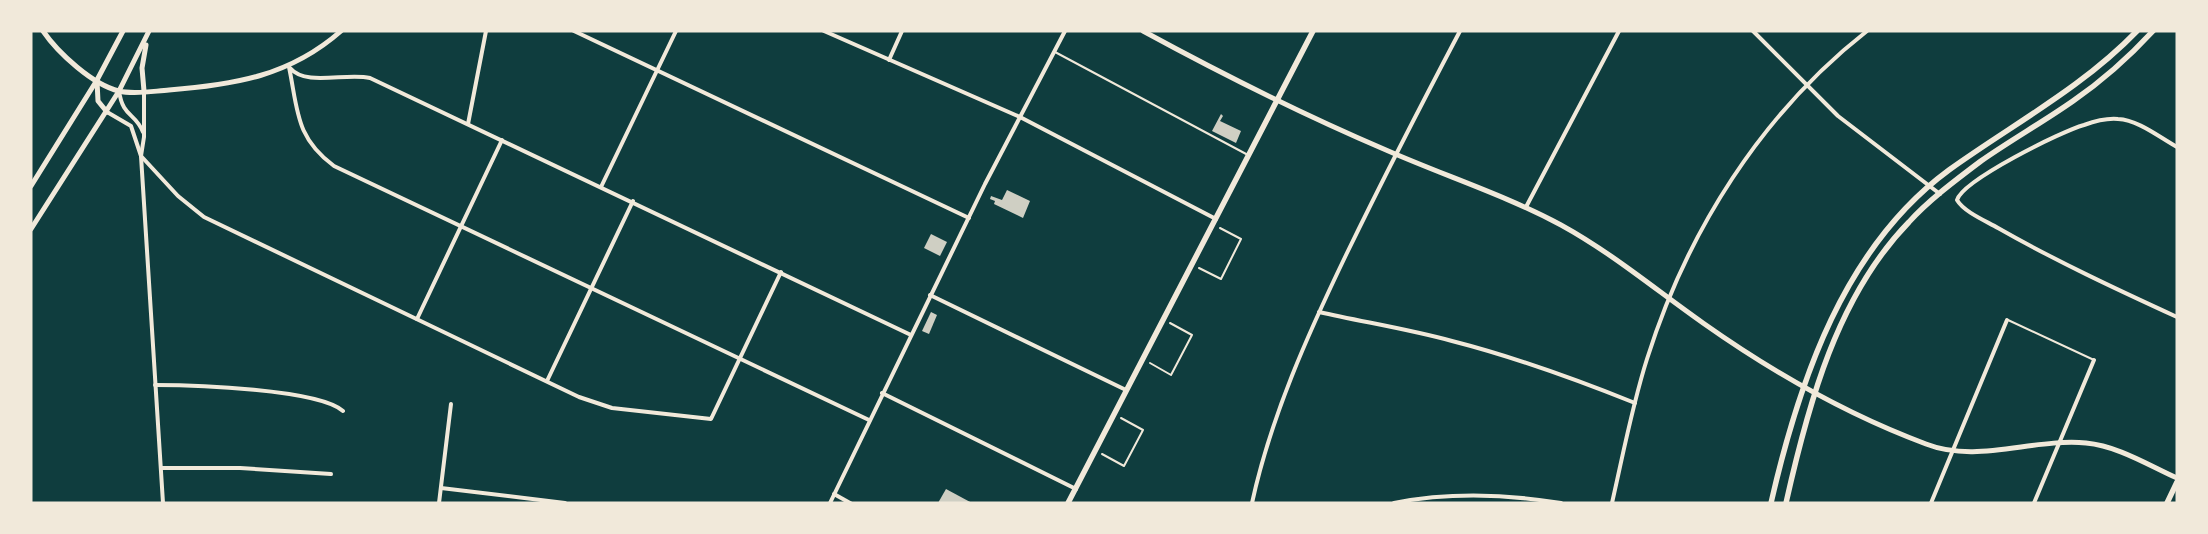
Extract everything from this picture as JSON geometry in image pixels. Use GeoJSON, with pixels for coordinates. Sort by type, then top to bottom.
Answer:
{"type":"FeatureCollection","features":[{"type":"Feature","properties":{"kind":"main road"},"geometry":{"type":"LineString","coordinates":[[43,31],[69,61],[97,80],[119,91],[144,91],[224,84],[289,67],[341,31]]}},
{"type":"Feature","properties":{"kind":"main road"},"geometry":{"type":"LineString","coordinates":[[31,186],[97,80],[123,31]]}},
{"type":"Feature","properties":{"kind":"main road"},"geometry":{"type":"LineString","coordinates":[[1143,31],[1278,100],[1396,154],[1526,207],[1600,248],[1748,354],[1815,392],[1915,440],[1952,451],[1976,452],[2059,442],[2101,446],[2177,478]]}},
{"type":"Feature","properties":{"kind":"main road"},"geometry":{"type":"LineString","coordinates":[[1068,503],[1313,31]]}},
{"type":"Feature","properties":{"kind":"main road"},"geometry":{"type":"LineString","coordinates":[[1771,503],[1787,436],[1804,386],[1841,301],[1861,267],[1888,230],[1929,186],[1988,142],[2069,91],[2117,52],[2137,31]]}},
{"type":"Feature","properties":{"kind":"main road"},"geometry":{"type":"LineString","coordinates":[[1786,503],[1815,392],[1828,356],[1861,286],[1894,238],[1940,194],[1982,161],[2083,94],[2120,64],[2153,31]]}},
{"type":"Feature","properties":{"kind":"main road"},"geometry":{"type":"LineString","coordinates":[[144,91],[142,68],[148,34]]}},
{"type":"Feature","properties":{"kind":"main road"},"geometry":{"type":"LineString","coordinates":[[31,229],[107,112],[148,34]]}},
{"type":"Feature","properties":{"kind":"main road"},"geometry":{"type":"LineString","coordinates":[[97,80],[98,100],[107,112]]}},
{"type":"Feature","properties":{"kind":"main road"},"geometry":{"type":"LineString","coordinates":[[2167,503],[2177,482]]}},
{"type":"Feature","properties":{"kind":"street"},"geometry":{"type":"LineString","coordinates":[[468,124],[486,31]]}},
{"type":"Feature","properties":{"kind":"street"},"geometry":{"type":"LineString","coordinates":[[574,31],[969,218]]}},
{"type":"Feature","properties":{"kind":"street"},"geometry":{"type":"LineString","coordinates":[[601,188],[676,31]]}},
{"type":"Feature","properties":{"kind":"street"},"geometry":{"type":"LineString","coordinates":[[824,31],[1020,117],[1216,219]]}},
{"type":"Feature","properties":{"kind":"street"},"geometry":{"type":"LineString","coordinates":[[889,60],[902,31]]}},
{"type":"Feature","properties":{"kind":"street"},"geometry":{"type":"LineString","coordinates":[[830,503],[930,295],[1065,31]]}},
{"type":"Feature","properties":{"kind":"street"},"geometry":{"type":"LineString","coordinates":[[1252,503],[1276,420],[1294,370],[1319,312],[1396,154],[1460,31]]}},
{"type":"Feature","properties":{"kind":"street"},"geometry":{"type":"LineString","coordinates":[[1526,207],[1619,31]]}},
{"type":"Feature","properties":{"kind":"street"},"geometry":{"type":"LineString","coordinates":[[1753,31],[1806,86],[1849,126],[1940,194]]}},
{"type":"Feature","properties":{"kind":"street"},"geometry":{"type":"LineString","coordinates":[[1612,503],[1635,403],[1651,347],[1670,298],[1694,245],[1727,186],[1769,128],[1806,86],[1867,31]]}},
{"type":"Feature","properties":{"kind":"street"},"geometry":{"type":"LineString","coordinates":[[289,67],[294,73],[307,78],[359,75],[370,78],[601,188],[633,201],[911,335]]}},
{"type":"Feature","properties":{"kind":"street"},"geometry":{"type":"LineString","coordinates":[[289,67],[299,122],[307,137],[325,159],[348,174],[869,420]]}},
{"type":"Feature","properties":{"kind":"street"},"geometry":{"type":"LineString","coordinates":[[119,91],[123,109],[139,124],[144,137]]}},
{"type":"Feature","properties":{"kind":"street"},"geometry":{"type":"LineString","coordinates":[[144,91],[144,137],[141,156],[163,503]]}},
{"type":"Feature","properties":{"kind":"street"},"geometry":{"type":"LineString","coordinates":[[107,112],[131,126],[141,156],[178,196],[204,216],[547,381],[604,406],[711,419],[781,272]]}},
{"type":"Feature","properties":{"kind":"street"},"geometry":{"type":"LineString","coordinates":[[2177,147],[2129,121],[2102,120],[2066,132],[2022,154],[1980,178],[1960,194],[1957,200],[1961,206],[2046,255],[2177,317]]}},
{"type":"Feature","properties":{"kind":"street"},"geometry":{"type":"LineString","coordinates":[[418,319],[502,140]]}},
{"type":"Feature","properties":{"kind":"street"},"geometry":{"type":"LineString","coordinates":[[547,381],[633,201]]}},
{"type":"Feature","properties":{"kind":"street"},"geometry":{"type":"LineString","coordinates":[[930,295],[1126,390]]}},
{"type":"Feature","properties":{"kind":"street"},"geometry":{"type":"LineString","coordinates":[[1319,312],[1412,331],[1486,350],[1567,376],[1635,403]]}},
{"type":"Feature","properties":{"kind":"street"},"geometry":{"type":"LineString","coordinates":[[1931,503],[2007,320]]}},
{"type":"Feature","properties":{"kind":"street"},"geometry":{"type":"LineString","coordinates":[[2034,503],[2094,360]]}},
{"type":"Feature","properties":{"kind":"street"},"geometry":{"type":"LineString","coordinates":[[155,385],[207,386],[315,398],[336,405],[343,411]]}},
{"type":"Feature","properties":{"kind":"street"},"geometry":{"type":"LineString","coordinates":[[882,393],[1076,489]]}},
{"type":"Feature","properties":{"kind":"street"},"geometry":{"type":"LineString","coordinates":[[439,503],[450,404]]}},
{"type":"Feature","properties":{"kind":"street"},"geometry":{"type":"LineString","coordinates":[[161,468],[240,468],[331,474]]}},
{"type":"Feature","properties":{"kind":"street"},"geometry":{"type":"LineString","coordinates":[[441,488],[565,503]]}},
{"type":"Feature","properties":{"kind":"street"},"geometry":{"type":"LineString","coordinates":[[834,494],[850,503]]}},
{"type":"Feature","properties":{"kind":"street"},"geometry":{"type":"LineString","coordinates":[[1394,503],[1425,497],[1474,494],[1520,497],[1561,503]]}},
{"type":"Feature","properties":{"kind":"lane"},"geometry":{"type":"LineString","coordinates":[[1055,52],[1248,155]]}},
{"type":"Feature","properties":{"kind":"lane"},"geometry":{"type":"LineString","coordinates":[[2007,320],[2094,360]]}},
{"type":"Feature","properties":{"kind":"path"},"geometry":{"type":"LineString","coordinates":[[1199,268],[1221,279],[1241,239],[1220,228]]}},
{"type":"Feature","properties":{"kind":"path"},"geometry":{"type":"LineString","coordinates":[[1150,363],[1171,375],[1192,335],[1170,323]]}},
{"type":"Feature","properties":{"kind":"path"},"geometry":{"type":"LineString","coordinates":[[1102,454],[1124,466],[1143,430],[1121,418]]}},
{"type":"Feature","properties":{"kind":"building"},"geometry":{"type":"Polygon","coordinates":[[[1221,114],[1223,116],[1220,121],[1241,131],[1236,143],[1212,131],[1221,114]]]}},
{"type":"Feature","properties":{"kind":"building"},"geometry":{"type":"Polygon","coordinates":[[[1007,190],[1030,201],[1023,218],[994,204],[995,201],[990,199],[991,196],[1002,200],[1007,190]]]}},
{"type":"Feature","properties":{"kind":"building"},"geometry":{"type":"Polygon","coordinates":[[[931,234],[947,242],[940,256],[924,248],[931,234]]]}},
{"type":"Feature","properties":{"kind":"building"},"geometry":{"type":"Polygon","coordinates":[[[931,312],[937,315],[929,334],[922,331],[931,312]]]}},
{"type":"Feature","properties":{"kind":"building"},"geometry":{"type":"Polygon","coordinates":[[[946,489],[972,503],[938,503],[946,489]]]}}]}
